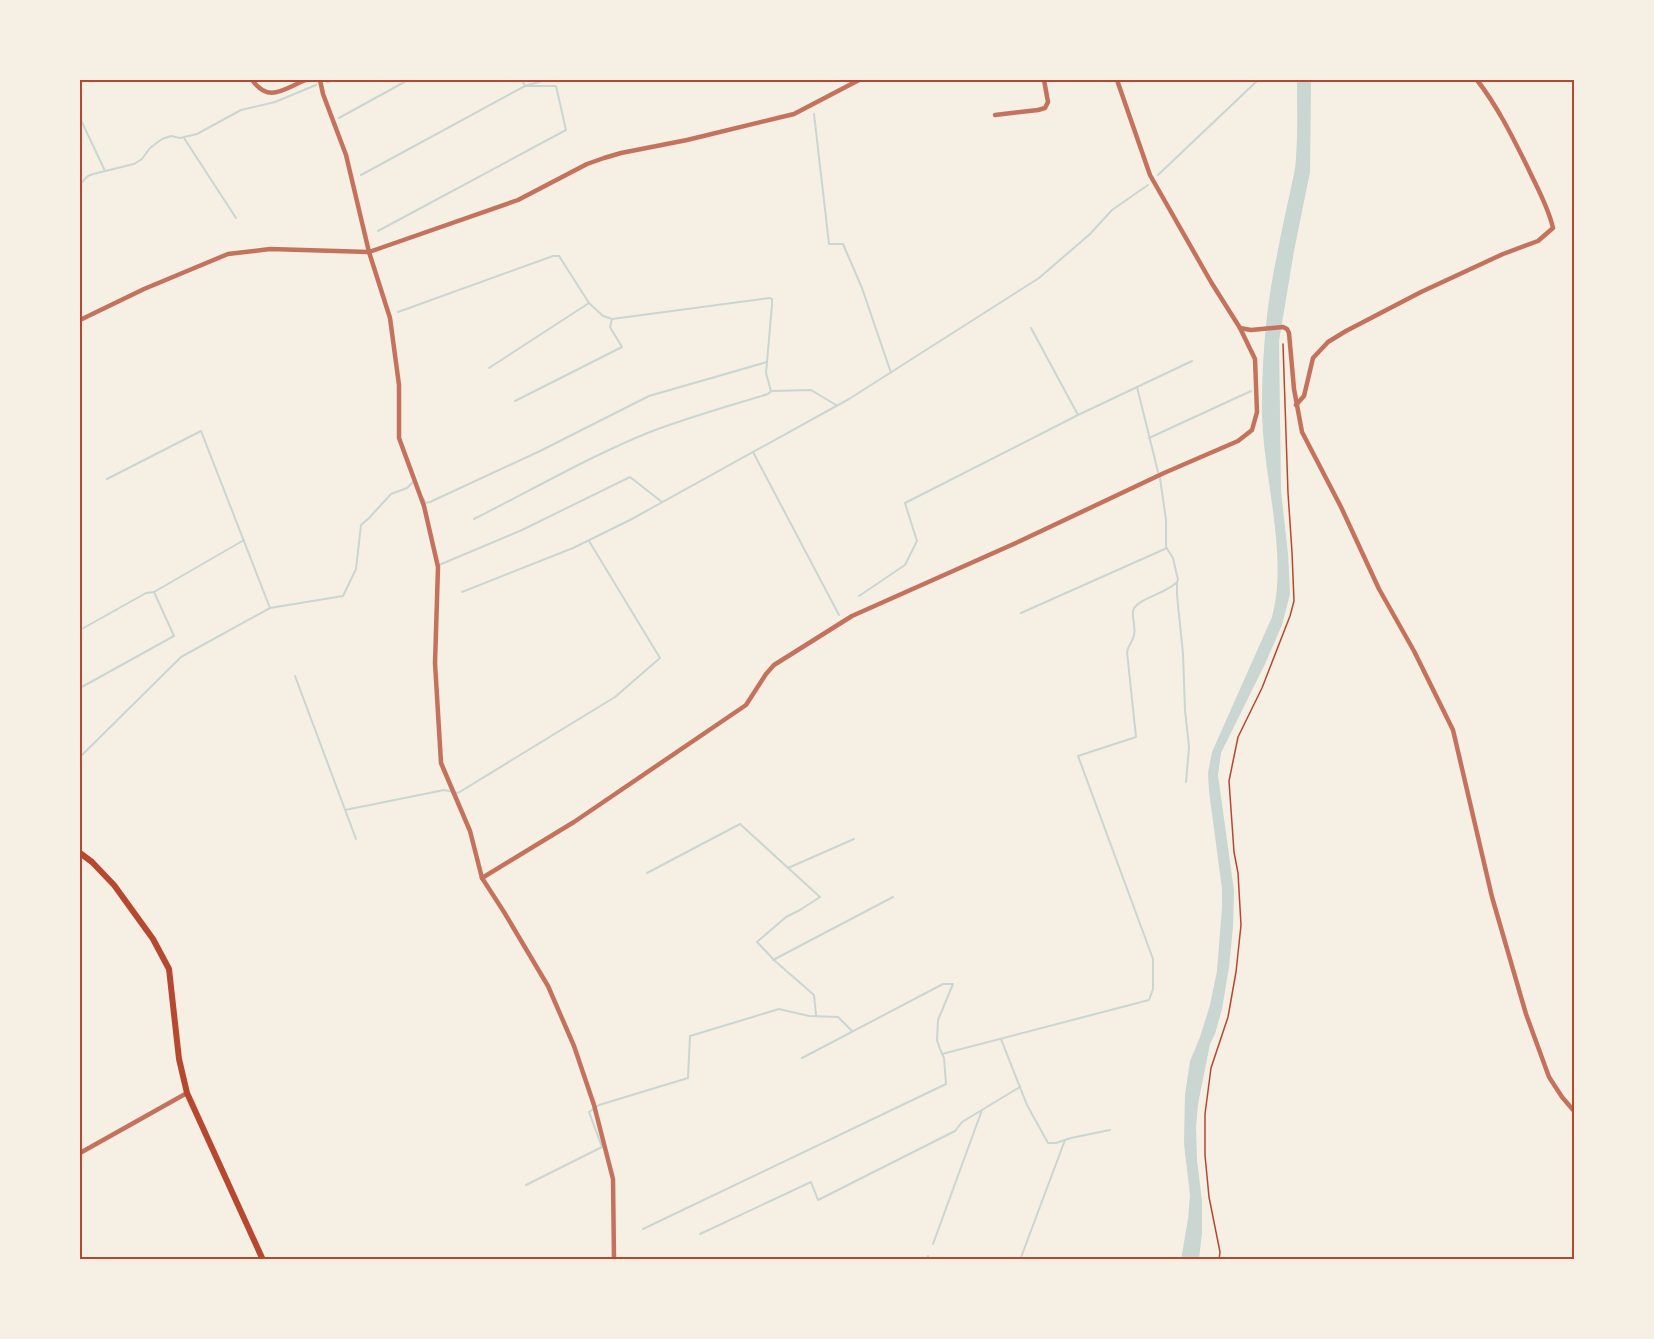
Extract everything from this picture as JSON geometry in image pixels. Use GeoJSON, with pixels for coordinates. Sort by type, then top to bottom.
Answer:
{"type":"FeatureCollection","features":[{"type":"Feature","properties":{"kind":"main road"},"geometry":{"type":"LineString","coordinates":[[80,853],[114,885],[153,939],[169,969],[179,1059],[187,1093],[263,1260]]}},
{"type":"Feature","properties":{"kind":"street"},"geometry":{"type":"LineString","coordinates":[[252,80],[260,89],[269,93],[280,92],[306,80]]}},
{"type":"Feature","properties":{"kind":"street"},"geometry":{"type":"LineString","coordinates":[[320,80],[346,155],[369,252],[390,318],[399,385],[399,438],[424,506],[438,567],[435,663],[441,763],[470,831],[482,878],[548,986],[574,1046],[594,1105],[613,1179],[614,1260]]}},
{"type":"Feature","properties":{"kind":"street"},"geometry":{"type":"LineString","coordinates":[[80,320],[144,289],[228,254],[270,249],[369,252],[518,200],[587,164],[604,158],[794,114],[859,80]]}},
{"type":"Feature","properties":{"kind":"street"},"geometry":{"type":"LineString","coordinates":[[995,115],[1045,108],[1048,102],[1044,80]]}},
{"type":"Feature","properties":{"kind":"street"},"geometry":{"type":"LineString","coordinates":[[482,878],[574,822],[714,728],[746,705],[774,665],[852,616],[1238,441],[1252,430],[1257,412],[1255,359],[1240,328],[1150,175],[1117,80]]}},
{"type":"Feature","properties":{"kind":"street"},"geometry":{"type":"LineString","coordinates":[[1296,405],[1305,392],[1313,358],[1328,342],[1421,292],[1503,254],[1538,241],[1553,228],[1550,211],[1505,123],[1478,80]]}},
{"type":"Feature","properties":{"kind":"street"},"geometry":{"type":"LineString","coordinates":[[1240,328],[1251,330],[1283,328],[1288,331],[1296,405],[1305,440],[1341,507],[1383,598],[1414,651],[1453,730],[1492,897],[1526,1014],[1549,1077],[1562,1097],[1575,1111]]}},
{"type":"Feature","properties":{"kind":"street"},"geometry":{"type":"LineString","coordinates":[[80,1153],[187,1093]]}},
{"type":"Feature","properties":{"kind":"path"},"geometry":{"type":"LineString","coordinates":[[1219,1260],[1220,1252],[1209,1197],[1206,1166],[1205,1114],[1211,1068],[1228,1017],[1241,926],[1228,781],[1238,738],[1262,688],[1294,601],[1282,349],[1283,328]]}},
{"type":"Feature","properties":{"kind":"shaded area"},"geometry":{"type":"Polygon","coordinates":[[[1297,80],[1311,80],[1310,172],[1279,341],[1281,491],[1290,594],[1282,625],[1221,753],[1218,775],[1234,891],[1233,927],[1222,1009],[1210,1044],[1198,1104],[1197,1160],[1202,1201],[1199,1259],[1181,1260],[1190,1195],[1184,1144],[1185,1095],[1190,1061],[1210,1005],[1217,971],[1222,907],[1222,889],[1208,773],[1212,752],[1272,617],[1276,592],[1278,567],[1276,540],[1263,434],[1263,370],[1270,293],[1296,165],[1297,80]]]}},
{"type":"Feature","properties":{"kind":"waterway"},"geometry":{"type":"LineString","coordinates":[[327,82],[335,80]]}},
{"type":"Feature","properties":{"kind":"waterway"},"geometry":{"type":"LineString","coordinates":[[339,118],[408,80]]}},
{"type":"Feature","properties":{"kind":"waterway"},"geometry":{"type":"LineString","coordinates":[[522,80],[525,86]]}},
{"type":"Feature","properties":{"kind":"waterway"},"geometry":{"type":"LineString","coordinates":[[361,175],[525,86],[546,80]]}},
{"type":"Feature","properties":{"kind":"waterway"},"geometry":{"type":"LineString","coordinates":[[1158,175],[1258,80]]}},
{"type":"Feature","properties":{"kind":"waterway"},"geometry":{"type":"LineString","coordinates":[[80,184],[93,174],[134,164],[162,139],[197,134],[241,110],[275,102],[316,85]]}},
{"type":"Feature","properties":{"kind":"waterway"},"geometry":{"type":"LineString","coordinates":[[378,231],[566,130],[556,86],[525,86]]}},
{"type":"Feature","properties":{"kind":"waterway"},"geometry":{"type":"LineString","coordinates":[[814,114],[829,244],[843,244],[862,288],[891,373]]}},
{"type":"Feature","properties":{"kind":"waterway"},"geometry":{"type":"LineString","coordinates":[[80,118],[105,171]]}},
{"type":"Feature","properties":{"kind":"waterway"},"geometry":{"type":"LineString","coordinates":[[184,138],[236,218]]}},
{"type":"Feature","properties":{"kind":"waterway"},"geometry":{"type":"LineString","coordinates":[[462,592],[573,548],[630,520],[849,399],[1039,278],[1090,234],[1112,210],[1148,185]]}},
{"type":"Feature","properties":{"kind":"waterway"},"geometry":{"type":"LineString","coordinates":[[398,312],[553,256],[559,256],[589,303],[603,316],[612,319],[769,298],[772,299],[772,305],[766,373],[771,391]]}},
{"type":"Feature","properties":{"kind":"waterway"},"geometry":{"type":"LineString","coordinates":[[489,368],[589,303]]}},
{"type":"Feature","properties":{"kind":"waterway"},"geometry":{"type":"LineString","coordinates":[[515,401],[622,347],[610,327],[612,319]]}},
{"type":"Feature","properties":{"kind":"waterway"},"geometry":{"type":"LineString","coordinates":[[1031,328],[1078,415]]}},
{"type":"Feature","properties":{"kind":"waterway"},"geometry":{"type":"LineString","coordinates":[[859,596],[905,565],[917,541],[905,503],[1078,415],[1192,361]]}},
{"type":"Feature","properties":{"kind":"waterway"},"geometry":{"type":"LineString","coordinates":[[424,499],[425,503],[430,502],[540,451],[649,396],[767,362]]}},
{"type":"Feature","properties":{"kind":"waterway"},"geometry":{"type":"LineString","coordinates":[[1137,387],[1158,472]]}},
{"type":"Feature","properties":{"kind":"waterway"},"geometry":{"type":"LineString","coordinates":[[772,391],[811,390],[836,405]]}},
{"type":"Feature","properties":{"kind":"waterway"},"geometry":{"type":"LineString","coordinates":[[474,519],[628,441],[679,421],[768,394],[771,391]]}},
{"type":"Feature","properties":{"kind":"waterway"},"geometry":{"type":"LineString","coordinates":[[1149,438],[1251,391]]}},
{"type":"Feature","properties":{"kind":"waterway"},"geometry":{"type":"LineString","coordinates":[[107,479],[201,431],[270,608]]}},
{"type":"Feature","properties":{"kind":"waterway"},"geometry":{"type":"LineString","coordinates":[[753,452],[839,615]]}},
{"type":"Feature","properties":{"kind":"waterway"},"geometry":{"type":"LineString","coordinates":[[439,565],[522,530],[630,477],[662,502]]}},
{"type":"Feature","properties":{"kind":"waterway"},"geometry":{"type":"LineString","coordinates":[[1160,478],[1166,520],[1166,547],[1173,558],[1178,580],[1177,595],[1189,747],[1186,782]]}},
{"type":"Feature","properties":{"kind":"waterway"},"geometry":{"type":"LineString","coordinates":[[80,757],[181,657],[270,608],[343,596],[356,569],[361,525],[391,494],[407,488],[413,482]]}},
{"type":"Feature","properties":{"kind":"waterway"},"geometry":{"type":"LineString","coordinates":[[80,630],[146,593],[154,592],[244,540]]}},
{"type":"Feature","properties":{"kind":"waterway"},"geometry":{"type":"LineString","coordinates":[[345,810],[444,790],[458,793],[615,697],[660,658],[589,541]]}},
{"type":"Feature","properties":{"kind":"waterway"},"geometry":{"type":"LineString","coordinates":[[1021,613],[1167,548]]}},
{"type":"Feature","properties":{"kind":"waterway"},"geometry":{"type":"LineString","coordinates":[[942,1054],[1149,1000],[1153,989],[1153,959],[1078,756],[1136,737],[1127,652],[1134,632],[1133,611],[1145,599],[1177,582]]}},
{"type":"Feature","properties":{"kind":"waterway"},"geometry":{"type":"LineString","coordinates":[[80,688],[174,636],[154,592]]}},
{"type":"Feature","properties":{"kind":"waterway"},"geometry":{"type":"LineString","coordinates":[[295,676],[356,839]]}},
{"type":"Feature","properties":{"kind":"waterway"},"geometry":{"type":"LineString","coordinates":[[647,873],[740,824],[820,897],[786,917],[757,942],[814,995],[816,1015]]}},
{"type":"Feature","properties":{"kind":"waterway"},"geometry":{"type":"LineString","coordinates":[[788,868],[854,839]]}},
{"type":"Feature","properties":{"kind":"waterway"},"geometry":{"type":"LineString","coordinates":[[773,960],[893,897]]}},
{"type":"Feature","properties":{"kind":"waterway"},"geometry":{"type":"LineString","coordinates":[[643,1229],[946,1084],[944,1058],[937,1040],[938,1020],[953,984],[943,984],[802,1058]]}},
{"type":"Feature","properties":{"kind":"waterway"},"geometry":{"type":"LineString","coordinates":[[526,1185],[602,1147],[589,1112],[599,1105],[688,1078],[690,1036],[779,1009],[809,1016],[838,1017],[852,1031]]}},
{"type":"Feature","properties":{"kind":"waterway"},"geometry":{"type":"LineString","coordinates":[[1001,1039],[1027,1105],[1048,1143],[1110,1130]]}},
{"type":"Feature","properties":{"kind":"waterway"},"geometry":{"type":"LineString","coordinates":[[700,1234],[811,1182],[818,1200],[955,1131],[962,1122],[1020,1087]]}},
{"type":"Feature","properties":{"kind":"waterway"},"geometry":{"type":"LineString","coordinates":[[933,1244],[982,1110]]}},
{"type":"Feature","properties":{"kind":"waterway"},"geometry":{"type":"LineString","coordinates":[[1020,1260],[1065,1140]]}},
{"type":"Feature","properties":{"kind":"waterway"},"geometry":{"type":"LineString","coordinates":[[927,1260],[928,1256]]}}]}
